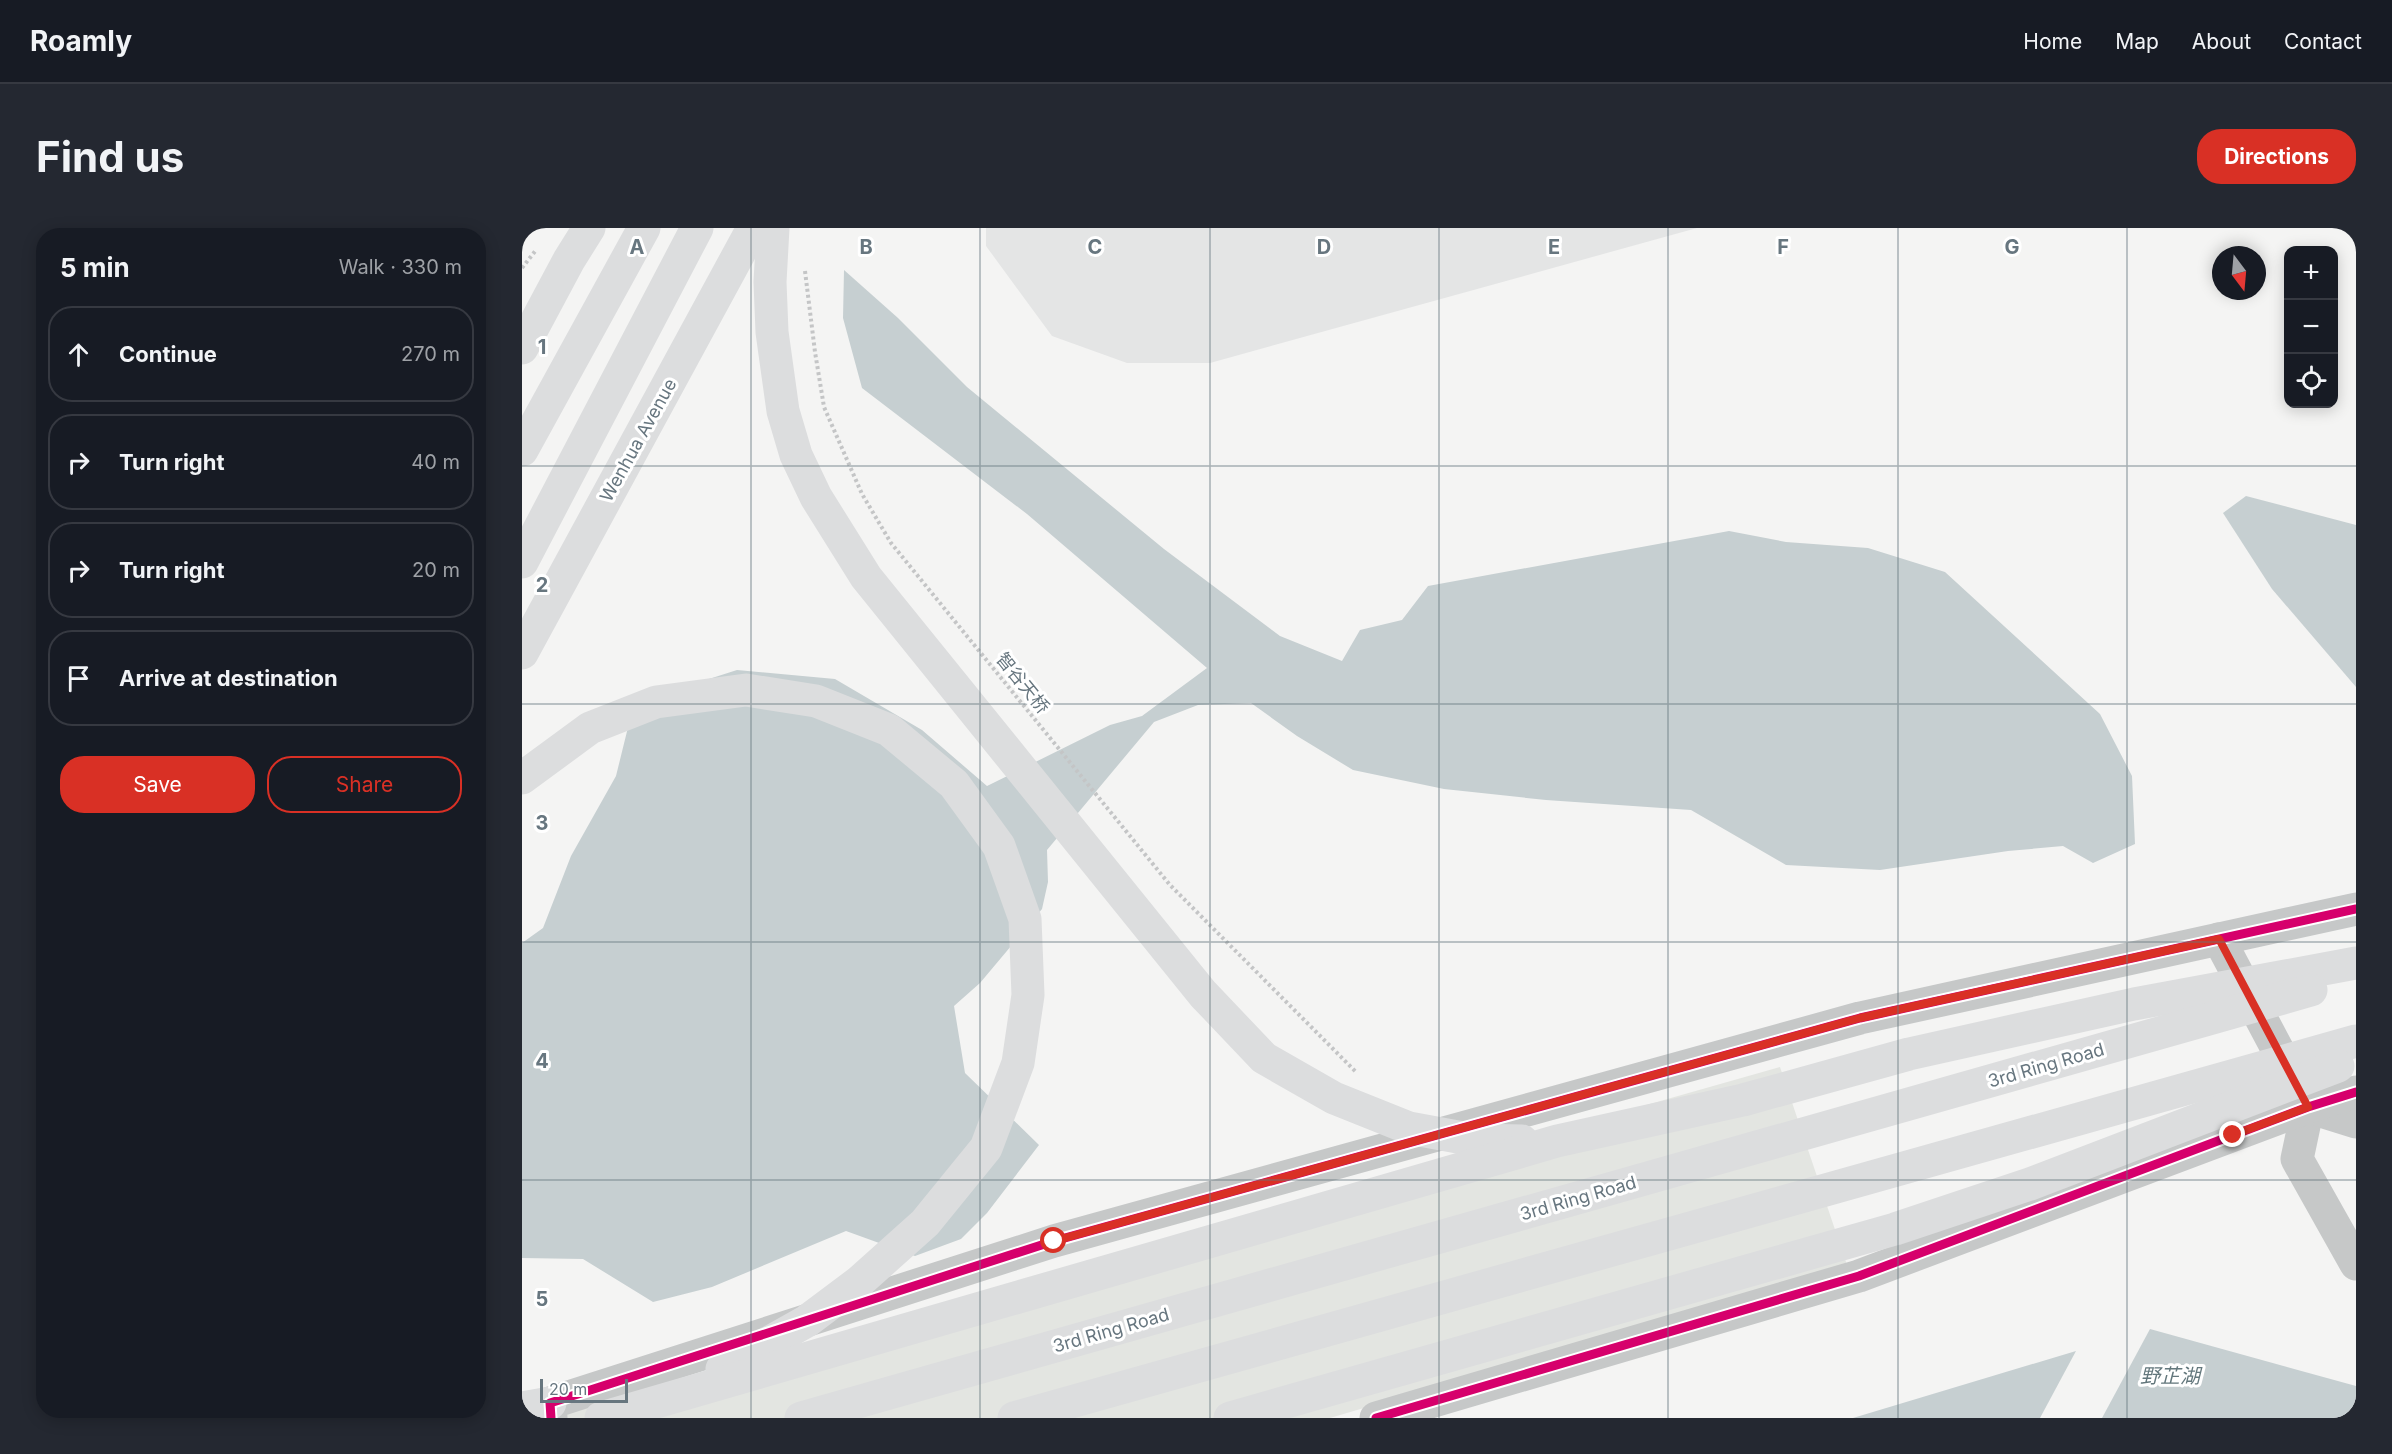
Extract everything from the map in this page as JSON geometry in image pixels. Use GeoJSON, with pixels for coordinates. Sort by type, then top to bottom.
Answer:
{"type":"FeatureCollection","features":[{"type":"Feature","properties":{"kind":"main road"},"geometry":{"type":"LineString","coordinates":[[522,348],[569,260],[589,228]]}},
{"type":"Feature","properties":{"kind":"main road"},"geometry":{"type":"LineString","coordinates":[[522,450],[644,228]]}},
{"type":"Feature","properties":{"kind":"main road"},"geometry":{"type":"LineString","coordinates":[[522,561],[697,228]]}},
{"type":"Feature","properties":{"kind":"main road","name":"Wenhua Avenue"},"geometry":{"type":"LineString","coordinates":[[522,653],[753,228]]}},
{"type":"Feature","properties":{"kind":"main road"},"geometry":{"type":"LineString","coordinates":[[773,228],[770,282],[772,332],[783,411],[796,455],[816,497],[866,577],[1203,994],[1264,1058],[1334,1098],[1409,1128],[1474,1140],[1557,1142]]}},
{"type":"Feature","properties":{"kind":"main road"},"geometry":{"type":"LineString","coordinates":[[522,320],[569,260]]}},
{"type":"Feature","properties":{"kind":"main road"},"geometry":{"type":"LineString","coordinates":[[522,778],[590,728],[656,702],[746,690],[816,701],[889,730],[954,784],[999,846],[1024,919],[1028,995],[1018,1063],[986,1148],[925,1223],[859,1282],[807,1321],[676,1395]]}},
{"type":"Feature","properties":{"kind":"main road"},"geometry":{"type":"LineString","coordinates":[[601,1418],[1557,1142],[1743,1100],[1909,1054],[2134,1004],[2356,963]]}},
{"type":"Feature","properties":{"kind":"main road","name":"3rd Ring Road"},"geometry":{"type":"LineString","coordinates":[[801,1418],[2356,978]]}},
{"type":"Feature","properties":{"kind":"main road"},"geometry":{"type":"LineString","coordinates":[[1014,1418],[2356,1041]]}},
{"type":"Feature","properties":{"kind":"main road"},"geometry":{"type":"LineString","coordinates":[[1230,1418],[1895,1229],[2030,1184],[2356,1059]]}},
{"type":"Feature","properties":{"kind":"main road"},"geometry":{"type":"LineString","coordinates":[[1287,1418],[1329,1391]]}},
{"type":"Feature","properties":{"kind":"street"},"geometry":{"type":"LineString","coordinates":[[541,1410],[1054,1241],[1860,1018],[2356,909]]}},
{"type":"Feature","properties":{"kind":"street"},"geometry":{"type":"LineString","coordinates":[[2219,939],[2308,1107],[2297,1159]]}},
{"type":"Feature","properties":{"kind":"street"},"geometry":{"type":"LineString","coordinates":[[1376,1418],[1859,1276],[2308,1107],[2356,1092]]}},
{"type":"Feature","properties":{"kind":"street"},"geometry":{"type":"LineString","coordinates":[[2308,1107],[2356,1122]]}},
{"type":"Feature","properties":{"kind":"street"},"geometry":{"type":"LineString","coordinates":[[2233,1135],[2261,1137],[2281,1145],[2297,1159],[2356,1264]]}},
{"type":"Feature","properties":{"kind":"shaded area"},"geometry":{"type":"Polygon","coordinates":[[[986,228],[1697,228],[1210,363],[1127,363],[1052,336],[986,246],[986,228]]]}},
{"type":"Feature","properties":{"kind":"shaded area"},"geometry":{"type":"Polygon","coordinates":[[[1780,1067],[1847,1265],[1330,1418],[543,1418],[1780,1067]]]}},
{"type":"Feature","properties":{"kind":"water"},"geometry":{"type":"Polygon","coordinates":[[[844,270],[898,318],[967,387],[1164,549],[1280,636],[1342,661],[1360,630],[1402,620],[1428,586],[1729,531],[1786,542],[1868,548],[1945,572],[2100,714],[2132,776],[2135,844],[2093,863],[2063,846],[2008,851],[1880,870],[1786,865],[1691,810],[1546,800],[1444,789],[1353,770],[1297,736],[1251,703],[1198,705],[1154,722],[1047,850],[1048,882],[1042,909],[980,983],[954,1006],[965,1073],[1039,1145],[987,1213],[961,1239],[915,1256],[846,1231],[712,1287],[653,1302],[583,1259],[522,1258],[522,943],[543,928],[571,856],[616,776],[634,703],[737,670],[835,679],[922,730],[987,786],[1110,725],[1142,716],[1207,668],[1027,514],[862,388],[843,318],[844,270]]]}},
{"type":"Feature","properties":{"kind":"water"},"geometry":{"type":"Polygon","coordinates":[[[2246,496],[2356,525],[2356,687],[2272,589],[2223,513],[2246,496]]]}},
{"type":"Feature","properties":{"kind":"water","name":"野芷湖"},"geometry":{"type":"Polygon","coordinates":[[[2150,1329],[2356,1386],[2356,1418],[2102,1418],[2150,1329]]]}},
{"type":"Feature","properties":{"kind":"water"},"geometry":{"type":"Polygon","coordinates":[[[2076,1351],[2040,1418],[1853,1418],[2076,1351]]]}},
{"type":"Feature","properties":{"kind":"cycle path"},"geometry":{"type":"LineString","coordinates":[[551,1418],[550,1403],[1054,1241],[1860,1018],[2356,909]]}},
{"type":"Feature","properties":{"kind":"cycle path"},"geometry":{"type":"LineString","coordinates":[[1376,1418],[1859,1276],[2308,1107],[2356,1092]]}},
{"type":"Feature","properties":{"kind":"route"},"geometry":{"type":"LineString","coordinates":[[1054,1241],[1860,1018],[2219,939],[2308,1107],[2233,1135]]}}]}
